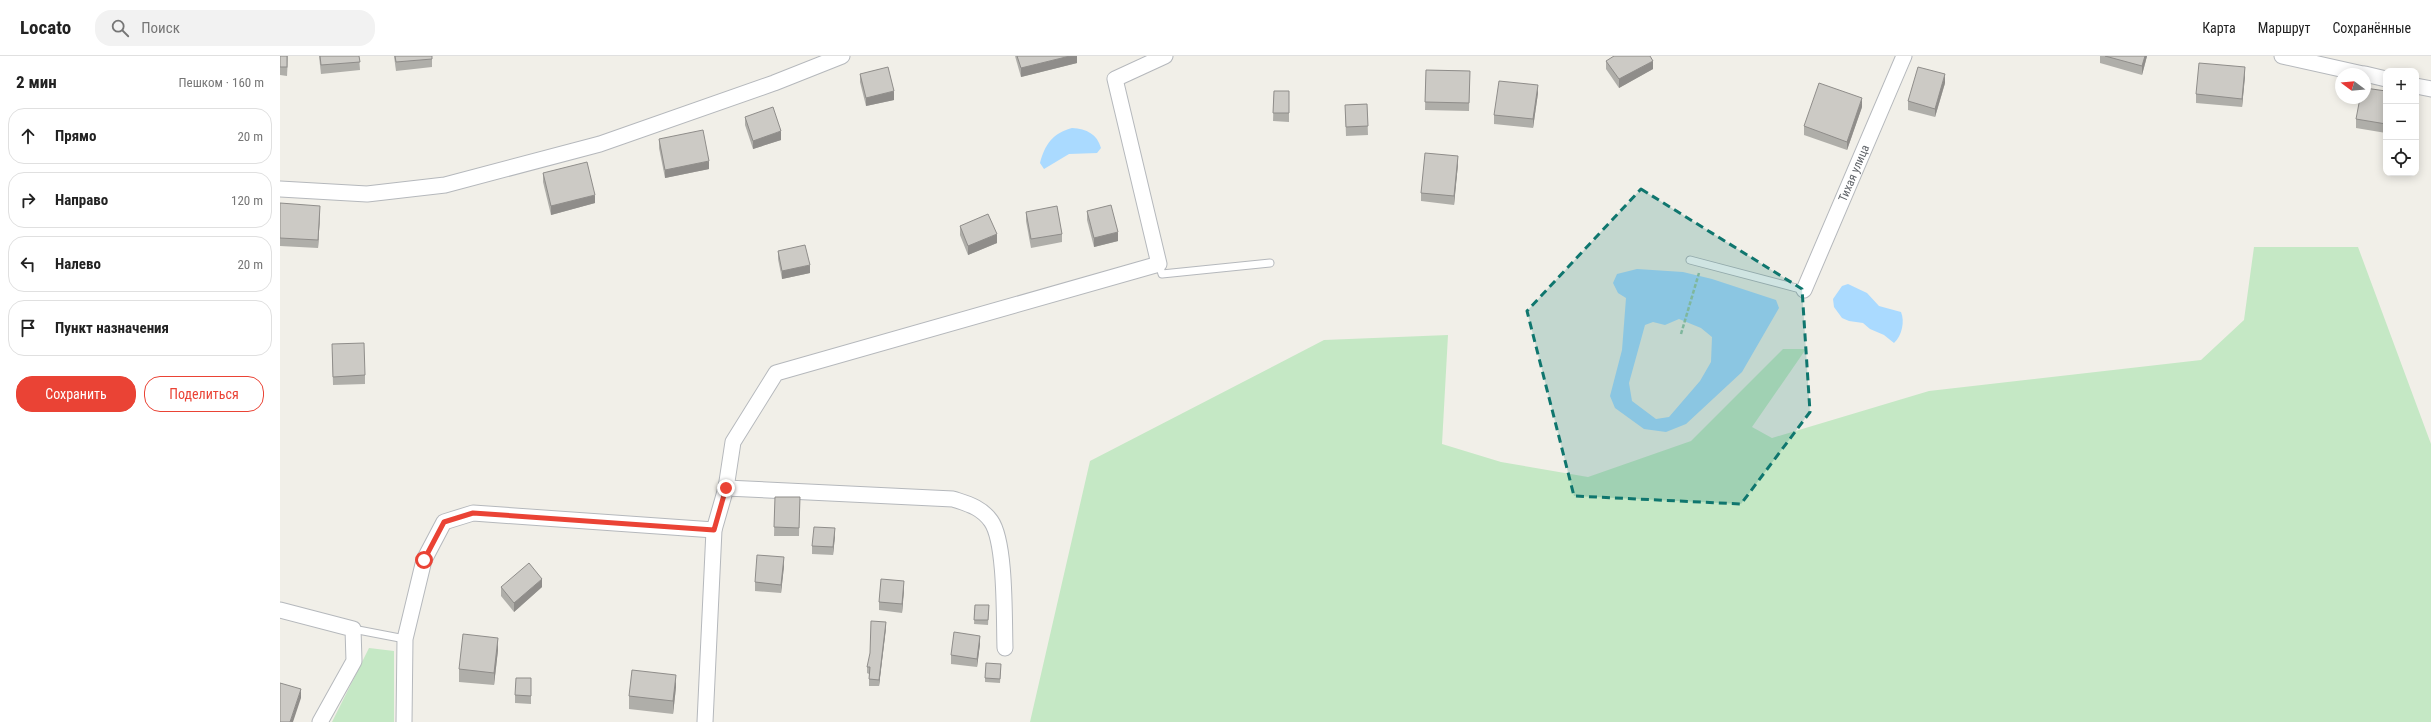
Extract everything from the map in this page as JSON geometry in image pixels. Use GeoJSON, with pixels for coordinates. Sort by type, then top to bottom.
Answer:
{"type":"FeatureCollection","features":[{"type":"Feature","properties":{"kind":"street"},"geometry":{"type":"LineString","coordinates":[[280,189],[367,194],[445,185],[600,144],[774,83],[842,56]]}},
{"type":"Feature","properties":{"kind":"street"},"geometry":{"type":"LineString","coordinates":[[705,722],[714,530],[726,488],[733,442],[776,373],[1159,264],[1115,79],[1165,56]]}},
{"type":"Feature","properties":{"kind":"street","name":"Тихая улица"},"geometry":{"type":"LineString","coordinates":[[1804,290],[1904,56]]}},
{"type":"Feature","properties":{"kind":"street"},"geometry":{"type":"LineString","coordinates":[[2282,56],[2337,68]]}},
{"type":"Feature","properties":{"kind":"street"},"geometry":{"type":"LineString","coordinates":[[2371,76],[2383,78]]}},
{"type":"Feature","properties":{"kind":"street"},"geometry":{"type":"LineString","coordinates":[[2419,87],[2431,89]]}},
{"type":"Feature","properties":{"kind":"street"},"geometry":{"type":"LineString","coordinates":[[726,488],[953,499],[978,507],[992,522],[1001,551],[1005,648]]}},
{"type":"Feature","properties":{"kind":"street"},"geometry":{"type":"LineString","coordinates":[[404,722],[405,639],[424,560],[444,522],[473,513],[714,530]]}},
{"type":"Feature","properties":{"kind":"street"},"geometry":{"type":"LineString","coordinates":[[280,610],[353,628],[354,661],[320,722]]}},
{"type":"Feature","properties":{"kind":"lane"},"geometry":{"type":"LineString","coordinates":[[1690,260],[1804,290]]}},
{"type":"Feature","properties":{"kind":"lane"},"geometry":{"type":"LineString","coordinates":[[1159,264],[1162,274],[1270,263]]}},
{"type":"Feature","properties":{"kind":"lane"},"geometry":{"type":"LineString","coordinates":[[353,628],[405,639]]}},
{"type":"Feature","properties":{"kind":"path"},"geometry":{"type":"LineString","coordinates":[[1681,334],[1702,263]]}},
{"type":"Feature","properties":{"kind":"highlighted area"},"geometry":{"type":"Polygon","coordinates":[[[1641,189],[1802,289],[1810,412],[1741,504],[1574,496],[1527,311],[1641,189]]]}},
{"type":"Feature","properties":{"kind":"green space"},"geometry":{"type":"Polygon","coordinates":[[[2254,247],[2358,247],[2431,444],[2431,722],[1030,722],[1090,461],[1324,340],[1448,335],[1442,444],[1501,462],[1588,477],[1691,441],[1783,349],[1806,349],[1752,427],[1772,438],[1929,391],[2201,360],[2244,320],[2254,247]]]}},
{"type":"Feature","properties":{"kind":"green space"},"geometry":{"type":"Polygon","coordinates":[[[369,648],[394,651],[394,722],[332,722],[369,648]]]}},
{"type":"Feature","properties":{"kind":"water"},"geometry":{"type":"Polygon","coordinates":[[[1072,128],[1091,133],[1097,139],[1101,148],[1097,153],[1069,154],[1044,169],[1040,163],[1047,145],[1055,136],[1072,128]]]}},
{"type":"Feature","properties":{"kind":"water"},"geometry":{"type":"Polygon","coordinates":[[[1637,269],[1683,272],[1712,279],[1776,300],[1779,308],[1742,372],[1686,424],[1666,432],[1644,429],[1615,408],[1610,396],[1622,350],[1626,298],[1618,293],[1613,283],[1617,274],[1637,269]],[[1679,319],[1665,325],[1653,322],[1645,325],[1629,383],[1632,401],[1656,419],[1669,417],[1700,381],[1711,362],[1712,337],[1701,328],[1679,319]]]}},
{"type":"Feature","properties":{"kind":"water"},"geometry":{"type":"Polygon","coordinates":[[[1848,284],[1867,293],[1879,306],[1901,312],[1903,320],[1902,328],[1897,340],[1894,343],[1884,335],[1870,329],[1863,323],[1849,321],[1842,318],[1834,307],[1833,299],[1842,286],[1848,284]]]}},
{"type":"Feature","properties":{"kind":"building"},"geometry":{"type":"Polygon","coordinates":[[[280,56],[287,56],[287,67],[280,67],[280,56]]]}},
{"type":"Feature","properties":{"kind":"building"},"geometry":{"type":"Polygon","coordinates":[[[320,56],[359,56],[360,62],[321,65],[320,56]]]}},
{"type":"Feature","properties":{"kind":"building"},"geometry":{"type":"Polygon","coordinates":[[[395,56],[432,56],[432,59],[396,62],[395,56]]]}},
{"type":"Feature","properties":{"kind":"building"},"geometry":{"type":"Polygon","coordinates":[[[1017,56],[1070,56],[1021,68],[1017,56]]]}},
{"type":"Feature","properties":{"kind":"building"},"geometry":{"type":"Polygon","coordinates":[[[1614,56],[1650,56],[1653,61],[1619,79],[1606,61],[1614,56]]]}},
{"type":"Feature","properties":{"kind":"building"},"geometry":{"type":"Polygon","coordinates":[[[2105,56],[2145,56],[2142,66],[2105,56]]]}},
{"type":"Feature","properties":{"kind":"building"},"geometry":{"type":"Polygon","coordinates":[[[2199,63],[2245,67],[2242,99],[2196,94],[2199,63]]]}},
{"type":"Feature","properties":{"kind":"building"},"geometry":{"type":"Polygon","coordinates":[[[888,67],[894,91],[866,98],[860,74],[888,67]]]}},
{"type":"Feature","properties":{"kind":"building"},"geometry":{"type":"Polygon","coordinates":[[[1918,67],[1945,74],[1935,109],[1908,101],[1918,67]]]}},
{"type":"Feature","properties":{"kind":"building"},"geometry":{"type":"Polygon","coordinates":[[[1426,70],[1470,71],[1469,103],[1425,102],[1426,70]]]}},
{"type":"Feature","properties":{"kind":"building"},"geometry":{"type":"Polygon","coordinates":[[[1499,81],[1538,85],[1533,119],[1494,115],[1499,81]]]}},
{"type":"Feature","properties":{"kind":"building"},"geometry":{"type":"Polygon","coordinates":[[[1819,83],[1862,98],[1847,142],[1804,126],[1819,83]]]}},
{"type":"Feature","properties":{"kind":"building"},"geometry":{"type":"Polygon","coordinates":[[[2371,89],[2383,91],[2383,124],[2356,119],[2359,104],[2371,104],[2371,89]]]}},
{"type":"Feature","properties":{"kind":"building"},"geometry":{"type":"Polygon","coordinates":[[[1274,91],[1289,91],[1289,113],[1273,113],[1274,91]]]}},
{"type":"Feature","properties":{"kind":"building"},"geometry":{"type":"Polygon","coordinates":[[[1367,104],[1368,126],[1346,127],[1345,105],[1367,104]]]}},
{"type":"Feature","properties":{"kind":"building"},"geometry":{"type":"Polygon","coordinates":[[[773,107],[781,131],[753,141],[745,117],[773,107]]]}},
{"type":"Feature","properties":{"kind":"building"},"geometry":{"type":"Polygon","coordinates":[[[703,130],[709,161],[665,170],[659,139],[703,130]]]}},
{"type":"Feature","properties":{"kind":"building"},"geometry":{"type":"Polygon","coordinates":[[[1425,153],[1458,156],[1454,196],[1421,193],[1425,153]]]}},
{"type":"Feature","properties":{"kind":"building"},"geometry":{"type":"Polygon","coordinates":[[[587,162],[595,195],[551,206],[543,173],[587,162]]]}},
{"type":"Feature","properties":{"kind":"building"},"geometry":{"type":"Polygon","coordinates":[[[280,203],[320,206],[318,240],[280,238],[280,203]]]}},
{"type":"Feature","properties":{"kind":"building"},"geometry":{"type":"Polygon","coordinates":[[[1111,205],[1118,232],[1094,238],[1087,211],[1111,205]]]}},
{"type":"Feature","properties":{"kind":"building"},"geometry":{"type":"Polygon","coordinates":[[[1057,206],[1062,234],[1031,239],[1026,212],[1057,206]]]}},
{"type":"Feature","properties":{"kind":"building"},"geometry":{"type":"Polygon","coordinates":[[[988,214],[997,234],[968,246],[960,226],[988,214]]]}},
{"type":"Feature","properties":{"kind":"building"},"geometry":{"type":"Polygon","coordinates":[[[805,245],[810,265],[782,271],[778,251],[805,245]]]}},
{"type":"Feature","properties":{"kind":"building"},"geometry":{"type":"Polygon","coordinates":[[[364,343],[365,375],[333,377],[332,344],[364,343]]]}},
{"type":"Feature","properties":{"kind":"building"},"geometry":{"type":"Polygon","coordinates":[[[775,497],[800,497],[799,528],[774,527],[775,497]]]}},
{"type":"Feature","properties":{"kind":"building"},"geometry":{"type":"Polygon","coordinates":[[[814,527],[835,528],[833,547],[812,546],[814,527]]]}},
{"type":"Feature","properties":{"kind":"building"},"geometry":{"type":"Polygon","coordinates":[[[757,555],[784,557],[781,585],[755,582],[757,555]]]}},
{"type":"Feature","properties":{"kind":"building"},"geometry":{"type":"Polygon","coordinates":[[[529,563],[542,579],[514,603],[501,587],[529,563]]]}},
{"type":"Feature","properties":{"kind":"building"},"geometry":{"type":"Polygon","coordinates":[[[881,579],[904,581],[902,604],[879,602],[881,579]]]}},
{"type":"Feature","properties":{"kind":"building"},"geometry":{"type":"Polygon","coordinates":[[[975,605],[989,605],[988,620],[974,620],[975,605]]]}},
{"type":"Feature","properties":{"kind":"building"},"geometry":{"type":"Polygon","coordinates":[[[871,621],[886,622],[879,680],[869,679],[870,667],[867,667],[870,653],[871,621]]]}},
{"type":"Feature","properties":{"kind":"building"},"geometry":{"type":"Polygon","coordinates":[[[954,632],[980,636],[977,659],[951,655],[954,632]]]}},
{"type":"Feature","properties":{"kind":"building"},"geometry":{"type":"Polygon","coordinates":[[[463,634],[498,638],[494,673],[459,669],[463,634]]]}},
{"type":"Feature","properties":{"kind":"building"},"geometry":{"type":"Polygon","coordinates":[[[986,663],[1001,664],[1000,679],[985,678],[986,663]]]}},
{"type":"Feature","properties":{"kind":"building"},"geometry":{"type":"Polygon","coordinates":[[[632,670],[676,675],[673,701],[629,696],[632,670]]]}},
{"type":"Feature","properties":{"kind":"building"},"geometry":{"type":"Polygon","coordinates":[[[516,678],[531,678],[531,696],[515,695],[516,678]]]}},
{"type":"Feature","properties":{"kind":"building"},"geometry":{"type":"Polygon","coordinates":[[[280,683],[301,689],[290,722],[280,722],[280,683]]]}},
{"type":"Feature","properties":{"kind":"route"},"geometry":{"type":"LineString","coordinates":[[424,560],[444,522],[473,513],[714,530],[726,488]]}}]}
